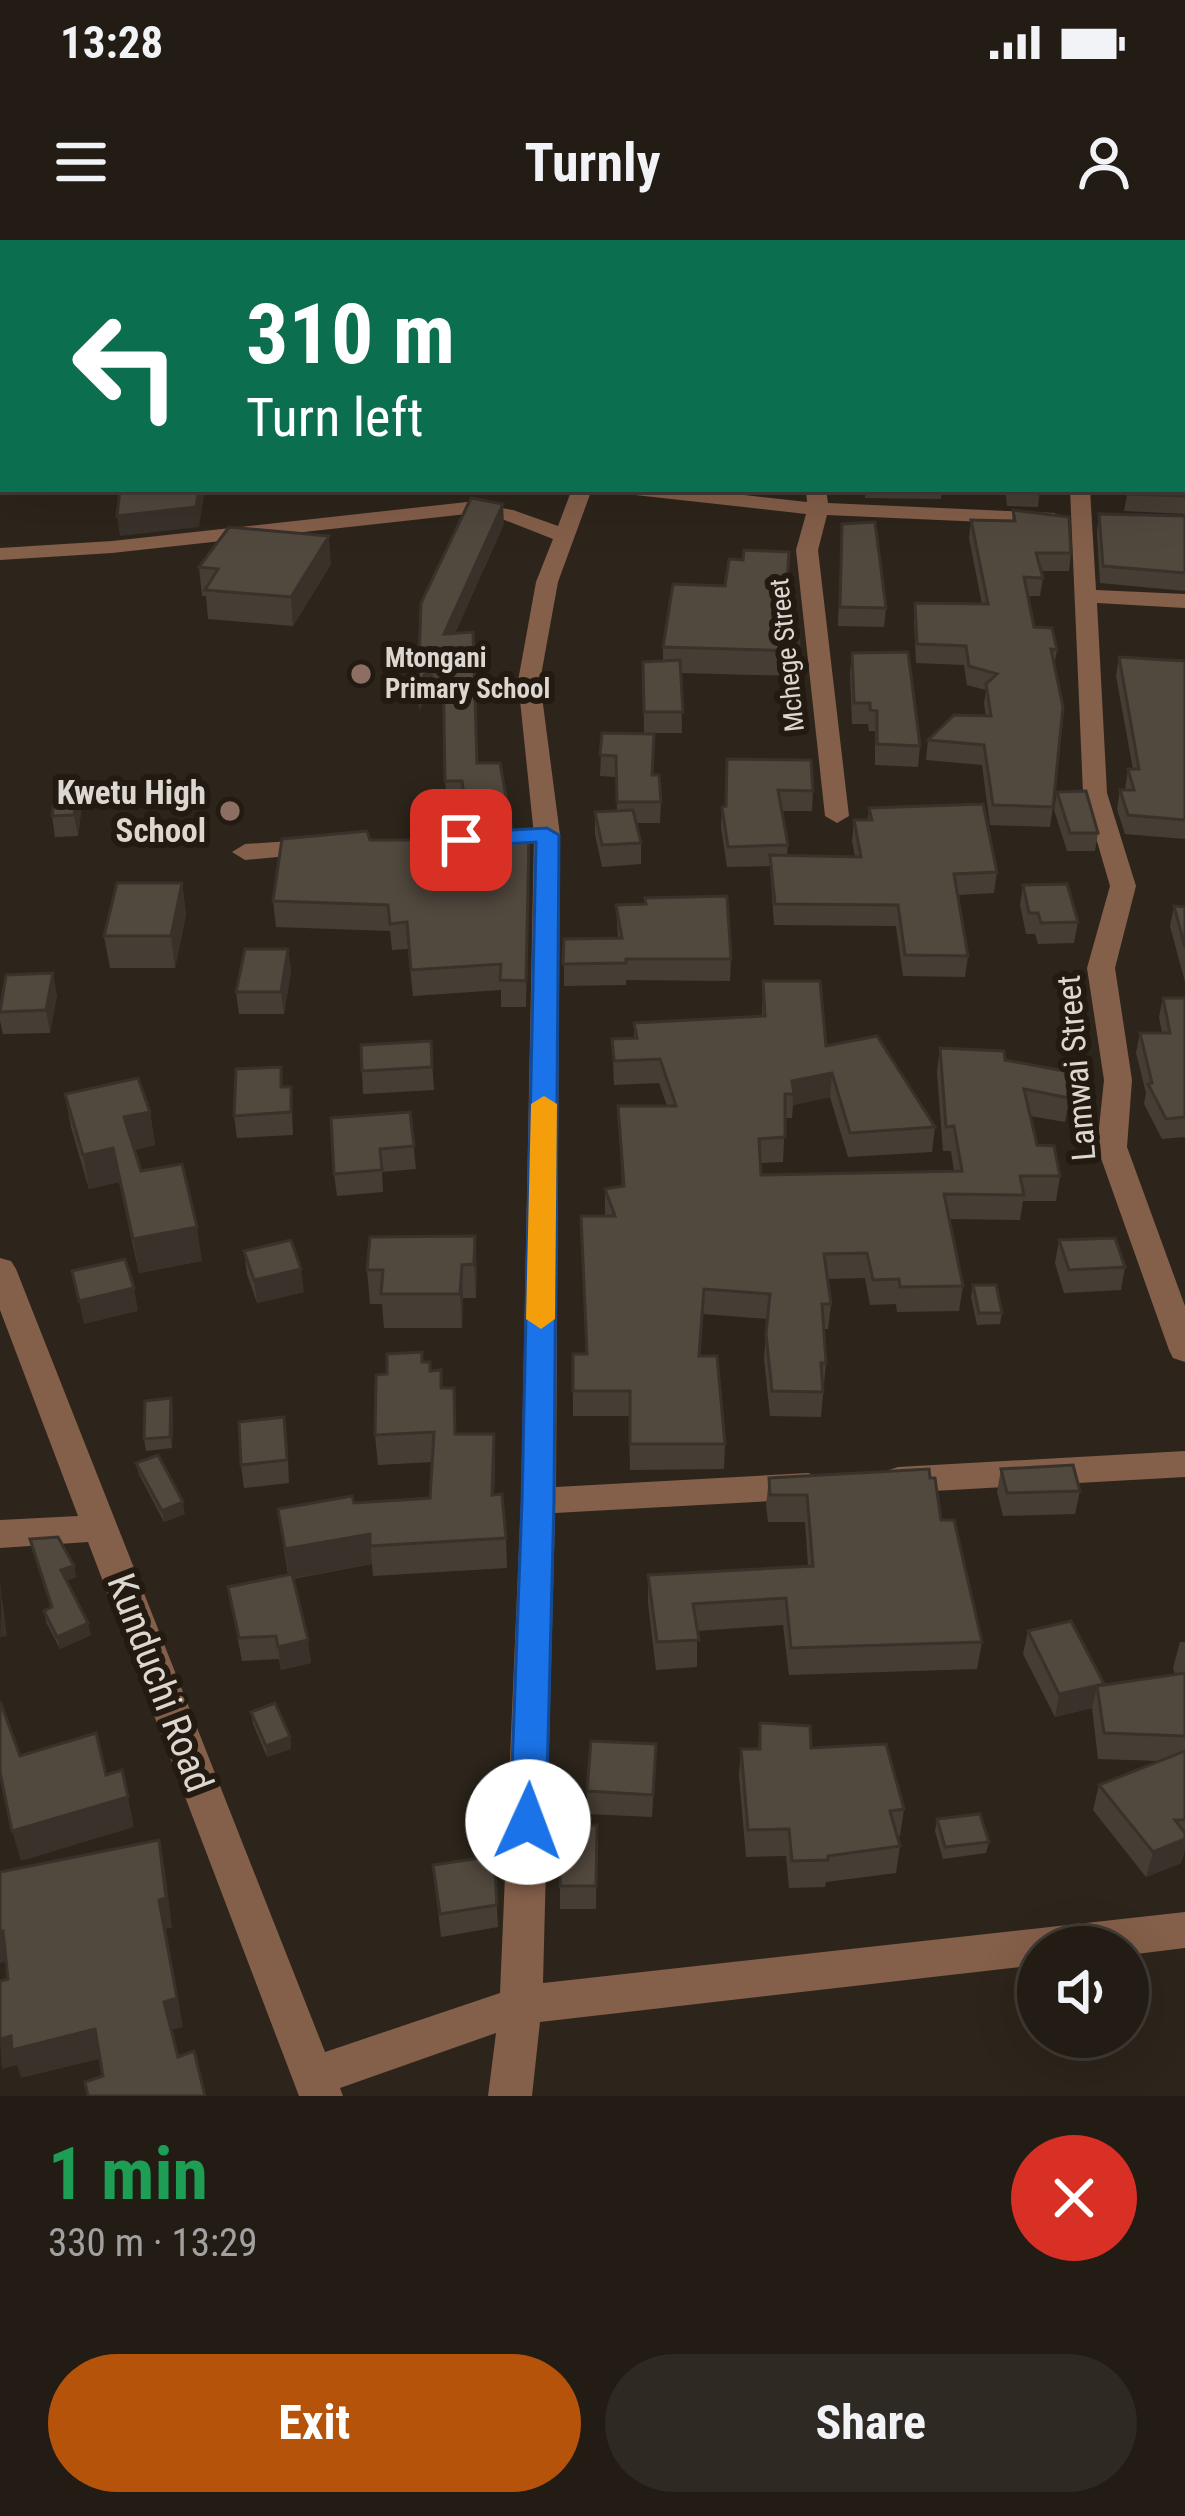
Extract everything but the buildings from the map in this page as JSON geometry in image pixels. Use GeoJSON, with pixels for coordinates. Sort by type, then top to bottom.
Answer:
{"type":"FeatureCollection","features":[{"type":"Feature","properties":{"kind":"street"},"geometry":{"type":"LineString","coordinates":[[510,2096],[521,2006],[538,1501],[536,836],[529,681],[547,582],[581,492]]}},
{"type":"Feature","properties":{"kind":"street"},"geometry":{"type":"LineString","coordinates":[[690,492],[1094,521]]}},
{"type":"Feature","properties":{"kind":"street","name":"Lamwai Street"},"geometry":{"type":"LineString","coordinates":[[1081,492],[1094,521],[1087,596],[1096,794],[1124,886],[1101,968],[1118,1080],[1112,1147],[1185,1350]]}},
{"type":"Feature","properties":{"kind":"street","name":"Mchege Street"},"geometry":{"type":"LineString","coordinates":[[817,499],[806,550],[837,816]]}},
{"type":"Feature","properties":{"kind":"street"},"geometry":{"type":"LineString","coordinates":[[0,554],[112,547],[467,508],[506,514],[564,536]]}},
{"type":"Feature","properties":{"kind":"street"},"geometry":{"type":"LineString","coordinates":[[1087,596],[1185,601]]}},
{"type":"Feature","properties":{"kind":"street"},"geometry":{"type":"LineString","coordinates":[[245,851],[338,846]]}},
{"type":"Feature","properties":{"kind":"street","name":"Kunduchi Road"},"geometry":{"type":"LineString","coordinates":[[0,1269],[318,2086]]}},
{"type":"Feature","properties":{"kind":"street"},"geometry":{"type":"LineString","coordinates":[[538,1501],[1185,1464]]}},
{"type":"Feature","properties":{"kind":"street"},"geometry":{"type":"LineString","coordinates":[[0,1534],[100,1528]]}},
{"type":"Feature","properties":{"kind":"street"},"geometry":{"type":"LineString","coordinates":[[318,2086],[521,2006],[1185,1930]]}},
{"type":"Feature","properties":{"kind":"slow traffic"},"geometry":{"type":"LineString","coordinates":[[541,1319],[544,1104]]}},
{"type":"Feature","properties":{"kind":"place","name":"Mtongani Primary School"},"geometry":{"type":"Point","coordinates":[361,674]}},
{"type":"Feature","properties":{"kind":"place","name":"Kwetu High School"},"geometry":{"type":"Point","coordinates":[230,811]}},
{"type":"Feature","properties":{"kind":"route"},"geometry":{"type":"LineString","coordinates":[[461,840],[547,835],[538,1501],[528,1822]]}}]}
